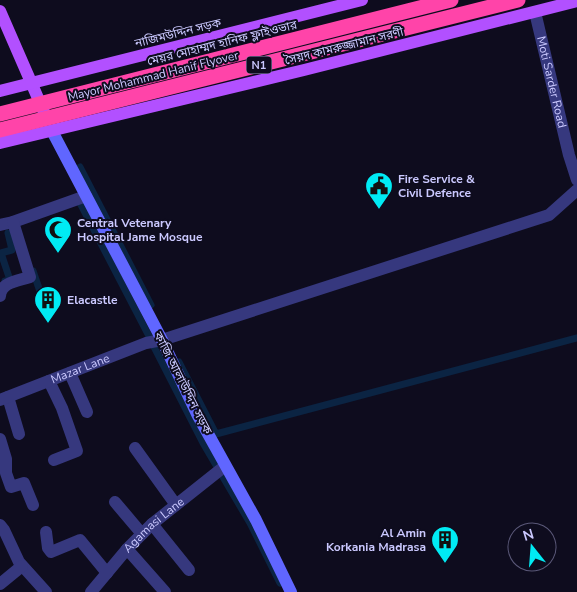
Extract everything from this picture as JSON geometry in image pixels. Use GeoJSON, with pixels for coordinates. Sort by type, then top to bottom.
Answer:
{"type":"FeatureCollection","features":[{"type":"Feature","properties":{"kind":"highway","name":"মেয়র মোহাম্মদ হানিফ ফ্লাইওভার"},"geometry":{"type":"LineString","coordinates":[[0,114],[450,0]]}},
{"type":"Feature","properties":{"kind":"highway","name":"Mayor Mohammad Hanif Flyover"},"geometry":{"type":"LineString","coordinates":[[0,130],[518,0]]}},
{"type":"Feature","properties":{"kind":"main road","name":"নাজিমউদ্দিন সড়ক"},"geometry":{"type":"LineString","coordinates":[[0,91],[362,0]]}},
{"type":"Feature","properties":{"kind":"main road","name":"সৈয়দ কামরুজ্জামান সরণী"},"geometry":{"type":"LineString","coordinates":[[0,143],[304,70],[577,1]]}},
{"type":"Feature","properties":{"kind":"main road"},"geometry":{"type":"LineString","coordinates":[[0,11],[52,131]]}},
{"type":"Feature","properties":{"kind":"street","name":"Moti Sarder Road"},"geometry":{"type":"LineString","coordinates":[[535,12],[569,156],[577,180]]}},
{"type":"Feature","properties":{"kind":"street","name":"কাজি আলাউদ্দিন সড়ক"},"geometry":{"type":"LineString","coordinates":[[52,131],[162,340],[197,414],[256,520],[291,592]]}},
{"type":"Feature","properties":{"kind":"street","name":"Mazar Lane"},"geometry":{"type":"LineString","coordinates":[[4,399],[146,343],[162,340],[549,214],[577,190]]}},
{"type":"Feature","properties":{"kind":"street"},"geometry":{"type":"LineString","coordinates":[[0,225],[14,222],[86,196]]}},
{"type":"Feature","properties":{"kind":"street"},"geometry":{"type":"LineString","coordinates":[[0,296],[0,291],[6,284],[30,277],[14,222]]}},
{"type":"Feature","properties":{"kind":"street"},"geometry":{"type":"LineString","coordinates":[[70,373],[87,412]]}},
{"type":"Feature","properties":{"kind":"street"},"geometry":{"type":"LineString","coordinates":[[50,381],[77,451],[54,460]]}},
{"type":"Feature","properties":{"kind":"street"},"geometry":{"type":"LineString","coordinates":[[4,399],[19,434]]}},
{"type":"Feature","properties":{"kind":"street"},"geometry":{"type":"LineString","coordinates":[[0,439],[6,459],[6,473],[11,487],[24,483],[33,505]]}},
{"type":"Feature","properties":{"kind":"street"},"geometry":{"type":"LineString","coordinates":[[135,448],[176,505]]}},
{"type":"Feature","properties":{"kind":"street","name":"Agamasi Lane"},"geometry":{"type":"LineString","coordinates":[[91,592],[127,549],[152,524],[226,466]]}},
{"type":"Feature","properties":{"kind":"street"},"geometry":{"type":"LineString","coordinates":[[115,502],[142,534]]}},
{"type":"Feature","properties":{"kind":"street"},"geometry":{"type":"LineString","coordinates":[[0,524],[22,566],[46,592]]}},
{"type":"Feature","properties":{"kind":"street"},"geometry":{"type":"LineString","coordinates":[[152,524],[189,570]]}},
{"type":"Feature","properties":{"kind":"street"},"geometry":{"type":"LineString","coordinates":[[46,532],[51,552],[80,540],[107,573]]}},
{"type":"Feature","properties":{"kind":"street"},"geometry":{"type":"LineString","coordinates":[[127,549],[165,592]]}},
{"type":"Feature","properties":{"kind":"street"},"geometry":{"type":"LineString","coordinates":[[0,584],[22,566]]}},
{"type":"Feature","properties":{"kind":"waterway"},"geometry":{"type":"LineString","coordinates":[[80,167],[151,305]]}},
{"type":"Feature","properties":{"kind":"waterway"},"geometry":{"type":"LineString","coordinates":[[80,203],[151,340]]}},
{"type":"Feature","properties":{"kind":"waterway"},"geometry":{"type":"LineString","coordinates":[[5,281],[10,280],[1,253],[12,250],[8,233]]}},
{"type":"Feature","properties":{"kind":"waterway"},"geometry":{"type":"LineString","coordinates":[[33,271],[44,303]]}},
{"type":"Feature","properties":{"kind":"waterway"},"geometry":{"type":"LineString","coordinates":[[179,362],[216,434],[577,338]]}},
{"type":"Feature","properties":{"kind":"waterway"},"geometry":{"type":"LineString","coordinates":[[150,344],[152,343],[203,443],[250,523],[280,583]]}},
{"type":"Feature","properties":{"kind":"place","name":"Fire Service & Civil Defence"},"geometry":{"type":"Point","coordinates":[379,210]}},
{"type":"Feature","properties":{"kind":"place","name":"Central Vetenary Hospital Jame Mosque"},"geometry":{"type":"Point","coordinates":[58,254]}},
{"type":"Feature","properties":{"kind":"place","name":"Elacastle"},"geometry":{"type":"Point","coordinates":[48,324]}},
{"type":"Feature","properties":{"kind":"place","name":"Al Amin Korkania Madrasa"},"geometry":{"type":"Point","coordinates":[445,564]}}]}
